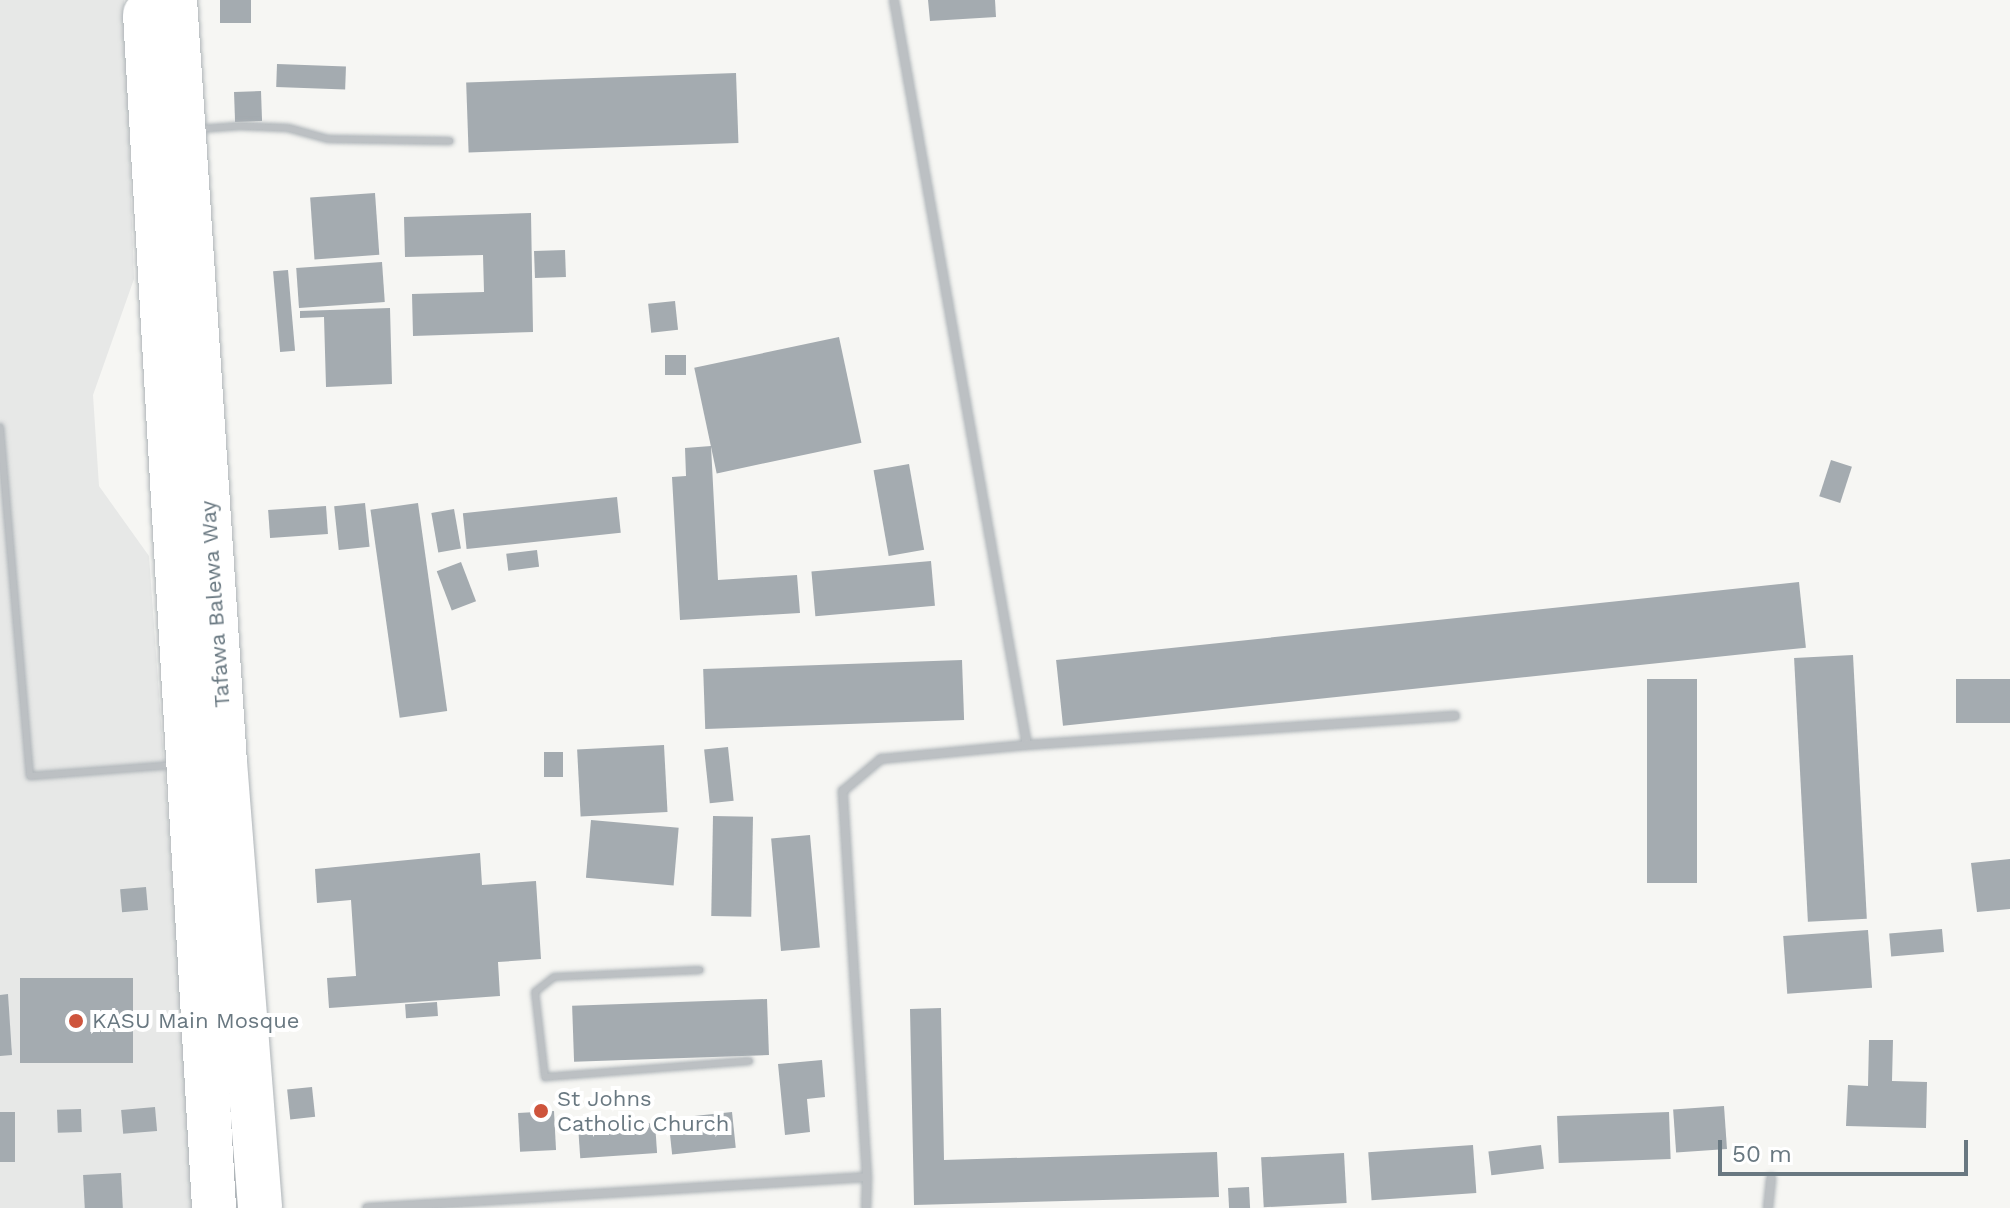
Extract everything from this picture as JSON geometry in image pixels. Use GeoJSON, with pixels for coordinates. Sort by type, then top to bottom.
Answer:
{"type":"FeatureCollection","features":[{"type":"Feature","properties":{"kind":"main road","name":"Tafawa Balewa Way"},"geometry":{"type":"LineString","coordinates":[[144,0],[207,762],[260,1208]]}},
{"type":"Feature","properties":{"kind":"main road","name":"Tafawa Balewa Way"},"geometry":{"type":"LineString","coordinates":[[175,0],[183,130],[207,762],[214,1208]]}},
{"type":"Feature","properties":{"kind":"street"},"geometry":{"type":"LineString","coordinates":[[894,0],[1027,745]]}},
{"type":"Feature","properties":{"kind":"street"},"geometry":{"type":"LineString","coordinates":[[866,1208],[867,1177],[843,791],[881,759],[1027,745],[1455,716]]}},
{"type":"Feature","properties":{"kind":"street"},"geometry":{"type":"LineString","coordinates":[[367,1208],[867,1177]]}},
{"type":"Feature","properties":{"kind":"street"},"geometry":{"type":"LineString","coordinates":[[1768,1208],[1771,1178]]}},
{"type":"Feature","properties":{"kind":"lane"},"geometry":{"type":"LineString","coordinates":[[183,130],[240,126],[288,128],[328,139],[450,141]]}},
{"type":"Feature","properties":{"kind":"lane"},"geometry":{"type":"LineString","coordinates":[[0,427],[30,776],[207,762]]}},
{"type":"Feature","properties":{"kind":"lane"},"geometry":{"type":"LineString","coordinates":[[700,970],[554,977],[535,992],[545,1077],[749,1061]]}},
{"type":"Feature","properties":{"kind":"shaded area"},"geometry":{"type":"Polygon","coordinates":[[[0,0],[124,0],[134,279],[93,395],[99,486],[149,556],[196,1208],[0,1208],[0,0]]]}},
{"type":"Feature","properties":{"kind":"building"},"geometry":{"type":"Polygon","coordinates":[[[220,0],[251,0],[251,23],[220,23],[220,0]]]}},
{"type":"Feature","properties":{"kind":"building"},"geometry":{"type":"Polygon","coordinates":[[[928,0],[995,0],[996,17],[930,21],[928,0]]]}},
{"type":"Feature","properties":{"kind":"building"},"geometry":{"type":"Polygon","coordinates":[[[277,64],[346,66],[345,89],[276,87],[277,64]]]}},
{"type":"Feature","properties":{"kind":"building"},"geometry":{"type":"Polygon","coordinates":[[[736,73],[738,143],[469,152],[466,82],[736,73]]]}},
{"type":"Feature","properties":{"kind":"building"},"geometry":{"type":"Polygon","coordinates":[[[261,91],[262,121],[235,122],[234,92],[261,91]]]}},
{"type":"Feature","properties":{"kind":"building"},"geometry":{"type":"Polygon","coordinates":[[[375,193],[379,255],[314,259],[310,198],[375,193]]]}},
{"type":"Feature","properties":{"kind":"building"},"geometry":{"type":"Polygon","coordinates":[[[531,213],[533,332],[413,336],[412,294],[484,292],[483,255],[405,257],[404,217],[531,213]]]}},
{"type":"Feature","properties":{"kind":"building"},"geometry":{"type":"Polygon","coordinates":[[[565,250],[566,277],[535,278],[534,251],[565,250]]]}},
{"type":"Feature","properties":{"kind":"building"},"geometry":{"type":"Polygon","coordinates":[[[382,262],[385,302],[299,308],[296,268],[382,262]]]}},
{"type":"Feature","properties":{"kind":"building"},"geometry":{"type":"Polygon","coordinates":[[[288,270],[295,351],[280,352],[273,271],[288,270]]]}},
{"type":"Feature","properties":{"kind":"building"},"geometry":{"type":"Polygon","coordinates":[[[675,301],[678,330],[651,333],[648,304],[675,301]]]}},
{"type":"Feature","properties":{"kind":"building"},"geometry":{"type":"Polygon","coordinates":[[[390,308],[392,384],[326,387],[324,317],[300,318],[300,311],[390,308]]]}},
{"type":"Feature","properties":{"kind":"building"},"geometry":{"type":"Polygon","coordinates":[[[839,337],[861,443],[717,473],[694,368],[839,337]]]}},
{"type":"Feature","properties":{"kind":"building"},"geometry":{"type":"Polygon","coordinates":[[[665,355],[686,355],[686,375],[665,375],[665,355]]]}},
{"type":"Feature","properties":{"kind":"building"},"geometry":{"type":"Polygon","coordinates":[[[711,446],[718,580],[797,575],[800,613],[680,620],[672,477],[686,476],[685,448],[711,446]]]}},
{"type":"Feature","properties":{"kind":"building"},"geometry":{"type":"Polygon","coordinates":[[[1831,460],[1852,467],[1840,503],[1819,496],[1831,460]]]}},
{"type":"Feature","properties":{"kind":"building"},"geometry":{"type":"Polygon","coordinates":[[[909,464],[924,550],[889,556],[874,470],[909,464]]]}},
{"type":"Feature","properties":{"kind":"building"},"geometry":{"type":"Polygon","coordinates":[[[617,497],[621,533],[467,549],[463,513],[617,497]]]}},
{"type":"Feature","properties":{"kind":"building"},"geometry":{"type":"Polygon","coordinates":[[[365,503],[370,547],[339,550],[334,506],[365,503]]]}},
{"type":"Feature","properties":{"kind":"building"},"geometry":{"type":"Polygon","coordinates":[[[418,503],[447,711],[400,718],[370,510],[418,503]]]}},
{"type":"Feature","properties":{"kind":"building"},"geometry":{"type":"Polygon","coordinates":[[[326,506],[328,534],[270,538],[268,510],[326,506]]]}},
{"type":"Feature","properties":{"kind":"building"},"geometry":{"type":"Polygon","coordinates":[[[454,509],[461,548],[438,552],[431,513],[454,509]]]}},
{"type":"Feature","properties":{"kind":"building"},"geometry":{"type":"Polygon","coordinates":[[[537,550],[539,567],[508,571],[506,554],[537,550]]]}},
{"type":"Feature","properties":{"kind":"building"},"geometry":{"type":"Polygon","coordinates":[[[931,561],[935,606],[815,616],[811,571],[931,561]]]}},
{"type":"Feature","properties":{"kind":"building"},"geometry":{"type":"Polygon","coordinates":[[[461,562],[476,601],[452,611],[437,571],[461,562]]]}},
{"type":"Feature","properties":{"kind":"building"},"geometry":{"type":"Polygon","coordinates":[[[1799,582],[1806,648],[1063,726],[1056,660],[1799,582]]]}},
{"type":"Feature","properties":{"kind":"building"},"geometry":{"type":"Polygon","coordinates":[[[1853,655],[1867,919],[1808,922],[1794,658],[1853,655]]]}},
{"type":"Feature","properties":{"kind":"building"},"geometry":{"type":"Polygon","coordinates":[[[962,660],[964,720],[705,729],[703,669],[962,660]]]}},
{"type":"Feature","properties":{"kind":"building"},"geometry":{"type":"Polygon","coordinates":[[[1647,679],[1697,679],[1697,883],[1647,883],[1647,679]]]}},
{"type":"Feature","properties":{"kind":"building"},"geometry":{"type":"Polygon","coordinates":[[[1956,679],[2010,679],[2010,723],[1956,723],[1956,679]]]}},
{"type":"Feature","properties":{"kind":"building"},"geometry":{"type":"Polygon","coordinates":[[[664,745],[668,812],[581,816],[577,750],[664,745]]]}},
{"type":"Feature","properties":{"kind":"building"},"geometry":{"type":"Polygon","coordinates":[[[728,747],[734,801],[710,803],[704,750],[728,747]]]}},
{"type":"Feature","properties":{"kind":"building"},"geometry":{"type":"Polygon","coordinates":[[[544,752],[563,752],[563,777],[544,777],[544,752]]]}},
{"type":"Feature","properties":{"kind":"building"},"geometry":{"type":"Polygon","coordinates":[[[713,816],[753,817],[751,917],[711,916],[713,816]]]}},
{"type":"Feature","properties":{"kind":"building"},"geometry":{"type":"Polygon","coordinates":[[[591,820],[679,828],[674,885],[586,878],[591,820]]]}},
{"type":"Feature","properties":{"kind":"building"},"geometry":{"type":"Polygon","coordinates":[[[810,835],[820,948],[781,951],[771,838],[810,835]]]}},
{"type":"Feature","properties":{"kind":"building"},"geometry":{"type":"Polygon","coordinates":[[[480,853],[482,885],[536,881],[541,959],[498,962],[500,996],[329,1008],[327,978],[356,976],[351,900],[317,903],[315,869],[480,853]]]}},
{"type":"Feature","properties":{"kind":"building"},"geometry":{"type":"Polygon","coordinates":[[[2010,859],[2010,909],[1977,912],[1971,863],[2010,859]]]}},
{"type":"Feature","properties":{"kind":"building"},"geometry":{"type":"Polygon","coordinates":[[[146,887],[148,910],[122,912],[120,889],[146,887]]]}},
{"type":"Feature","properties":{"kind":"building"},"geometry":{"type":"Polygon","coordinates":[[[1942,929],[1944,952],[1891,957],[1889,934],[1942,929]]]}},
{"type":"Feature","properties":{"kind":"building"},"geometry":{"type":"Polygon","coordinates":[[[1868,930],[1872,988],[1787,994],[1783,936],[1868,930]]]}},
{"type":"Feature","properties":{"kind":"building","name":"KASU Main Mosque"},"geometry":{"type":"Polygon","coordinates":[[[20,978],[133,978],[133,1063],[20,1063],[20,978]]]}},
{"type":"Feature","properties":{"kind":"building"},"geometry":{"type":"Polygon","coordinates":[[[8,994],[12,1055],[0,1056],[0,995],[8,994]]]}},
{"type":"Feature","properties":{"kind":"building"},"geometry":{"type":"Polygon","coordinates":[[[767,999],[769,1055],[574,1062],[572,1006],[767,999]]]}},
{"type":"Feature","properties":{"kind":"building"},"geometry":{"type":"Polygon","coordinates":[[[437,1002],[438,1016],[406,1018],[405,1004],[437,1002]]]}},
{"type":"Feature","properties":{"kind":"building"},"geometry":{"type":"Polygon","coordinates":[[[941,1008],[944,1160],[1217,1152],[1219,1197],[914,1205],[910,1009],[941,1008]]]}},
{"type":"Feature","properties":{"kind":"building"},"geometry":{"type":"Polygon","coordinates":[[[1869,1040],[1893,1040],[1892,1081],[1927,1082],[1926,1128],[1846,1126],[1848,1085],[1868,1086],[1869,1040]]]}},
{"type":"Feature","properties":{"kind":"building"},"geometry":{"type":"Polygon","coordinates":[[[822,1060],[825,1097],[807,1099],[810,1132],[785,1135],[778,1064],[822,1060]]]}},
{"type":"Feature","properties":{"kind":"building"},"geometry":{"type":"Polygon","coordinates":[[[312,1087],[315,1117],[290,1119],[287,1090],[312,1087]]]}},
{"type":"Feature","properties":{"kind":"building"},"geometry":{"type":"Polygon","coordinates":[[[1724,1106],[1727,1149],[1676,1152],[1673,1110],[1724,1106]]]}},
{"type":"Feature","properties":{"kind":"building"},"geometry":{"type":"Polygon","coordinates":[[[155,1107],[157,1131],[123,1134],[121,1110],[155,1107]]]}},
{"type":"Feature","properties":{"kind":"building"},"geometry":{"type":"Polygon","coordinates":[[[81,1109],[82,1132],[58,1133],[57,1110],[81,1109]]]}},
{"type":"Feature","properties":{"kind":"building"},"geometry":{"type":"Polygon","coordinates":[[[554,1111],[556,1150],[520,1152],[518,1113],[554,1111]]]}},
{"type":"Feature","properties":{"kind":"building"},"geometry":{"type":"Polygon","coordinates":[[[0,1112],[15,1112],[15,1162],[0,1162],[0,1112]]]}},
{"type":"Feature","properties":{"kind":"building"},"geometry":{"type":"Polygon","coordinates":[[[732,1112],[736,1148],[672,1154],[668,1119],[732,1112]]]}},
{"type":"Feature","properties":{"kind":"building"},"geometry":{"type":"Polygon","coordinates":[[[1669,1112],[1671,1159],[1559,1163],[1557,1116],[1669,1112]]]}},
{"type":"Feature","properties":{"kind":"building"},"geometry":{"type":"Polygon","coordinates":[[[655,1123],[657,1153],[580,1158],[578,1128],[655,1123]]]}},
{"type":"Feature","properties":{"kind":"building"},"geometry":{"type":"Polygon","coordinates":[[[1473,1145],[1476,1193],[1372,1200],[1368,1152],[1473,1145]]]}},
{"type":"Feature","properties":{"kind":"building"},"geometry":{"type":"Polygon","coordinates":[[[1541,1145],[1544,1169],[1491,1175],[1488,1151],[1541,1145]]]}},
{"type":"Feature","properties":{"kind":"building"},"geometry":{"type":"Polygon","coordinates":[[[1344,1153],[1347,1203],[1264,1207],[1261,1157],[1344,1153]]]}},
{"type":"Feature","properties":{"kind":"building"},"geometry":{"type":"Polygon","coordinates":[[[121,1173],[123,1208],[85,1208],[83,1175],[121,1173]]]}},
{"type":"Feature","properties":{"kind":"building"},"geometry":{"type":"Polygon","coordinates":[[[1249,1187],[1250,1208],[1229,1208],[1228,1188],[1249,1187]]]}},
{"type":"Feature","properties":{"kind":"place","name":"KASU Main Mosque"},"geometry":{"type":"Point","coordinates":[76,1021]}},
{"type":"Feature","properties":{"kind":"place","name":"St Johns Catholic Church"},"geometry":{"type":"Point","coordinates":[541,1111]}}]}
